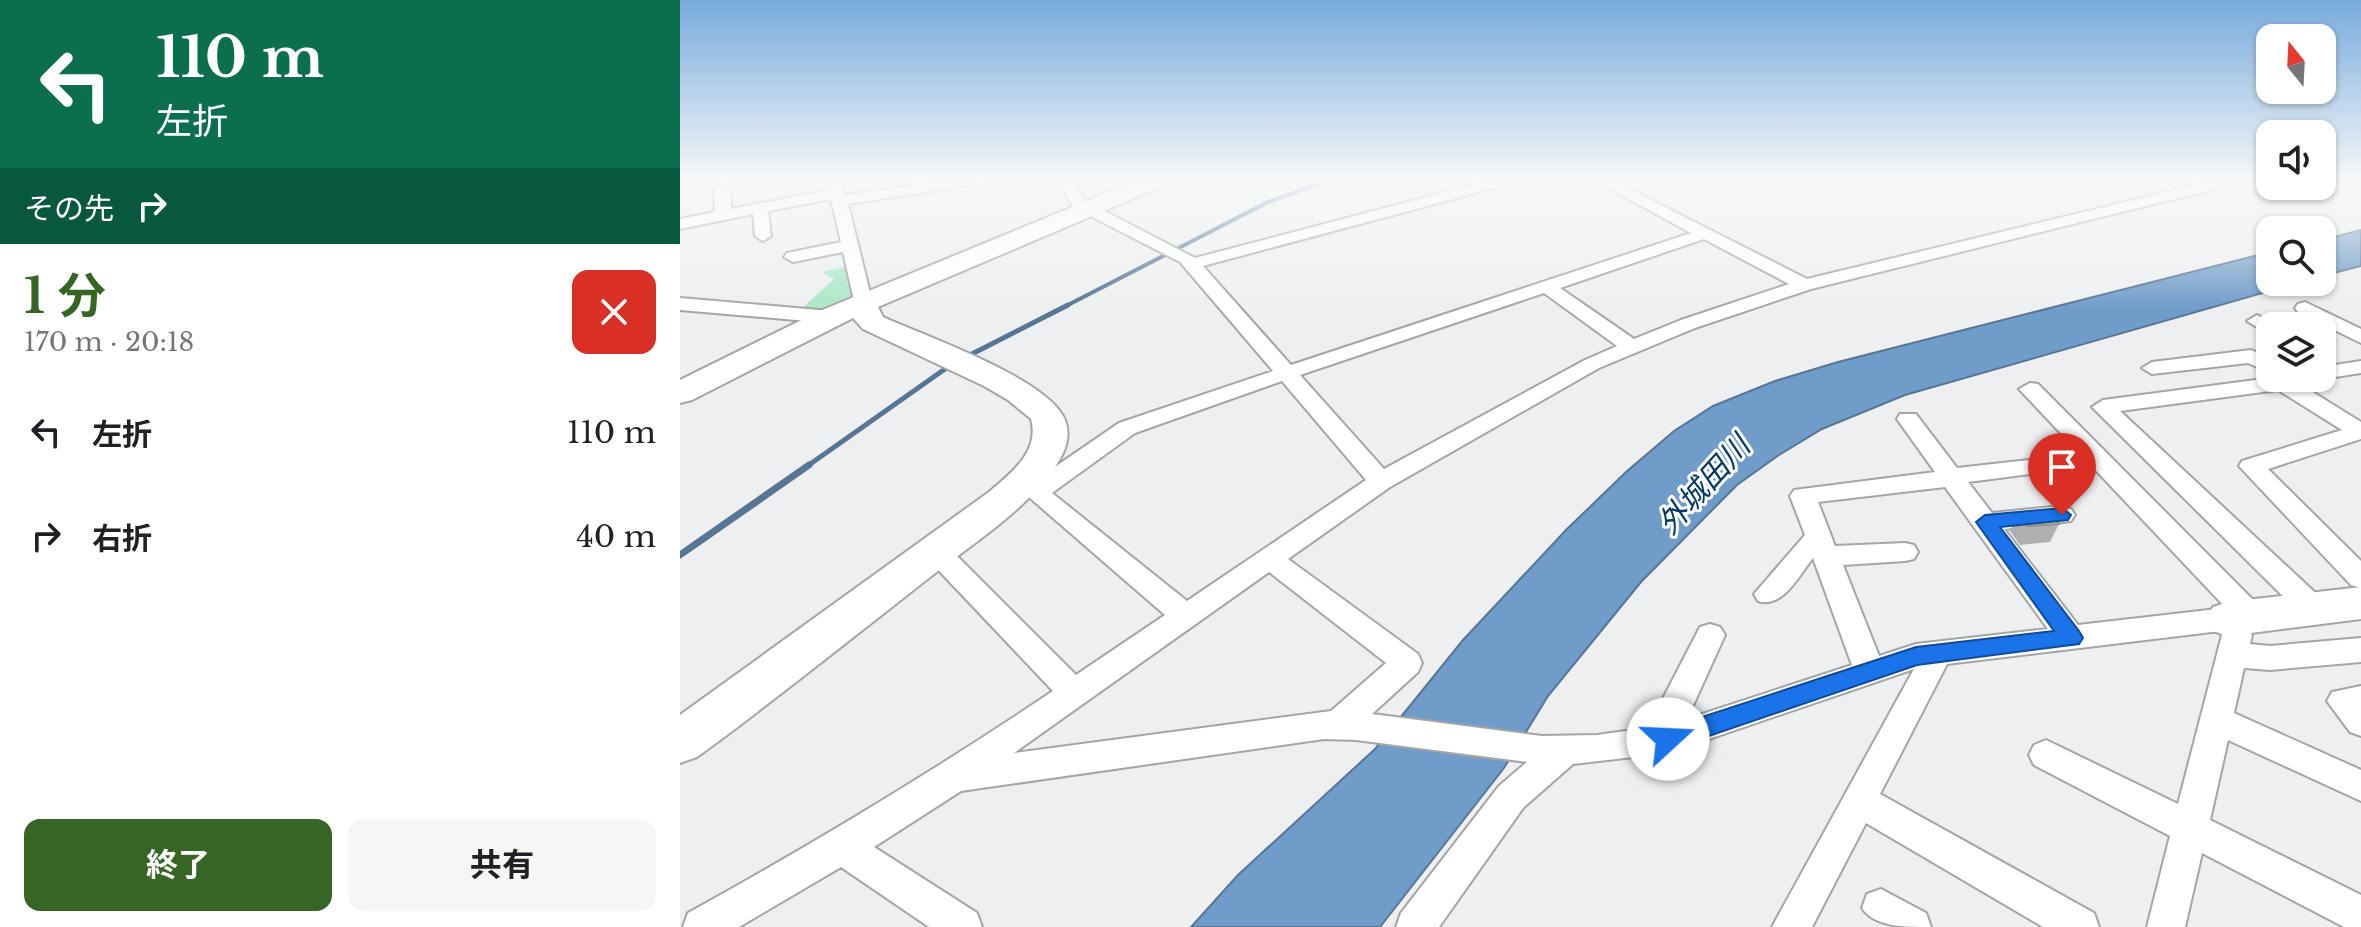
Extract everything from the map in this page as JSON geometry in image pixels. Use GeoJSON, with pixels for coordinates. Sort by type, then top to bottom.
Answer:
{"type":"FeatureCollection","features":[{"type":"Feature","properties":{"kind":"street"},"geometry":{"type":"LineString","coordinates":[[762,223],[763,236]]}},
{"type":"Feature","properties":{"kind":"street"},"geometry":{"type":"LineString","coordinates":[[845,223],[865,315],[873,323],[956,361],[1040,406],[1048,419],[1051,438],[1046,454],[1026,490]]}},
{"type":"Feature","properties":{"kind":"street"},"geometry":{"type":"LineString","coordinates":[[680,393],[830,317],[1056,223]]}},
{"type":"Feature","properties":{"kind":"street"},"geometry":{"type":"LineString","coordinates":[[1116,223],[1179,256],[1381,481]]}},
{"type":"Feature","properties":{"kind":"street"},"geometry":{"type":"LineString","coordinates":[[1179,256],[1321,223]]}},
{"type":"Feature","properties":{"kind":"street"},"geometry":{"type":"LineString","coordinates":[[1687,223],[1805,285]]}},
{"type":"Feature","properties":{"kind":"street"},"geometry":{"type":"LineString","coordinates":[[702,927],[842,847],[955,776],[1381,481],[1554,383],[1631,347],[1730,308],[1805,285],[2057,223]]}},
{"type":"Feature","properties":{"kind":"street"},"geometry":{"type":"LineString","coordinates":[[680,742],[936,551],[1026,490],[1127,428],[1706,233]]}},
{"type":"Feature","properties":{"kind":"street"},"geometry":{"type":"LineString","coordinates":[[793,257],[851,245]]}},
{"type":"Feature","properties":{"kind":"street"},"geometry":{"type":"LineString","coordinates":[[1547,287],[1631,347]]}},
{"type":"Feature","properties":{"kind":"street"},"geometry":{"type":"LineString","coordinates":[[680,304],[830,317]]}},
{"type":"Feature","properties":{"kind":"street"},"geometry":{"type":"LineString","coordinates":[[2305,308],[2356,330]]}},
{"type":"Feature","properties":{"kind":"street"},"geometry":{"type":"LineString","coordinates":[[2152,368],[2251,356],[2256,359]]}},
{"type":"Feature","properties":{"kind":"street"},"geometry":{"type":"LineString","coordinates":[[2314,609],[2103,407],[2282,383],[2361,432]]}},
{"type":"Feature","properties":{"kind":"street"},"geometry":{"type":"LineString","coordinates":[[2030,389],[2237,630],[2270,658],[2361,650]]}},
{"type":"Feature","properties":{"kind":"street"},"geometry":{"type":"LineString","coordinates":[[1908,419],[2071,638]]}},
{"type":"Feature","properties":{"kind":"street"},"geometry":{"type":"LineString","coordinates":[[2361,432],[2251,466],[2361,578]]}},
{"type":"Feature","properties":{"kind":"street"},"geometry":{"type":"LineString","coordinates":[[1869,670],[1803,496],[2029,468]]}},
{"type":"Feature","properties":{"kind":"street"},"geometry":{"type":"LineString","coordinates":[[1026,490],[1043,499],[1187,617]]}},
{"type":"Feature","properties":{"kind":"street"},"geometry":{"type":"LineString","coordinates":[[1985,522],[2062,515]]}},
{"type":"Feature","properties":{"kind":"street"},"geometry":{"type":"LineString","coordinates":[[1768,594],[1811,542],[1824,549],[1905,552]]}},
{"type":"Feature","properties":{"kind":"street"},"geometry":{"type":"LineString","coordinates":[[936,551],[1075,694]]}},
{"type":"Feature","properties":{"kind":"street"},"geometry":{"type":"LineString","coordinates":[[1270,559],[1407,663],[1347,726]]}},
{"type":"Feature","properties":{"kind":"street"},"geometry":{"type":"LineString","coordinates":[[955,776],[1324,725],[1553,750],[1668,739],[1916,656],[2071,638],[2237,630],[2314,609],[2361,603]]}},
{"type":"Feature","properties":{"kind":"street"},"geometry":{"type":"LineString","coordinates":[[2166,927],[2237,630]]}},
{"type":"Feature","properties":{"kind":"street"},"geometry":{"type":"LineString","coordinates":[[1668,739],[1672,712],[1710,635]]}},
{"type":"Feature","properties":{"kind":"street"},"geometry":{"type":"LineString","coordinates":[[1791,927],[1938,653]]}},
{"type":"Feature","properties":{"kind":"street"},"geometry":{"type":"LineString","coordinates":[[2361,699],[2343,701],[2361,722]]}},
{"type":"Feature","properties":{"kind":"street"},"geometry":{"type":"LineString","coordinates":[[2217,720],[2361,786]]}},
{"type":"Feature","properties":{"kind":"street"},"geometry":{"type":"LineString","coordinates":[[1415,927],[1511,797],[1553,750]]}},
{"type":"Feature","properties":{"kind":"street"},"geometry":{"type":"LineString","coordinates":[[2046,755],[2361,915]]}},
{"type":"Feature","properties":{"kind":"street"},"geometry":{"type":"LineString","coordinates":[[1860,801],[2080,927]]}},
{"type":"Feature","properties":{"kind":"street"},"geometry":{"type":"LineString","coordinates":[[842,847],[963,927]]}},
{"type":"Feature","properties":{"kind":"green space"},"geometry":{"type":"Polygon","coordinates":[[[845,267],[852,301],[826,311],[801,309],[834,279],[822,272],[845,267]]]}},
{"type":"Feature","properties":{"kind":"water"},"geometry":{"type":"Polygon","coordinates":[[[2361,230],[2361,266],[2336,272],[2336,236],[2361,230]]]}},
{"type":"Feature","properties":{"kind":"water","name":"外城田川"},"geometry":{"type":"Polygon","coordinates":[[[2256,256],[2256,295],[1905,395],[1822,429],[1737,485],[1641,582],[1548,696],[1504,768],[1380,927],[1191,927],[1238,875],[1375,749],[1463,640],[1566,530],[1626,472],[1674,431],[1713,406],[1775,381],[1838,362],[2256,256]]]}},
{"type":"Feature","properties":{"kind":"building"},"geometry":{"type":"Polygon","coordinates":[[[2047,510],[2059,524],[2028,526],[2018,513],[2047,510]]]}},
{"type":"Feature","properties":{"kind":"waterway"},"geometry":{"type":"LineString","coordinates":[[1064,307],[1227,223]]}},
{"type":"Feature","properties":{"kind":"waterway"},"geometry":{"type":"LineString","coordinates":[[966,357],[1068,305]]}},
{"type":"Feature","properties":{"kind":"waterway"},"geometry":{"type":"LineString","coordinates":[[806,467],[952,364]]}},
{"type":"Feature","properties":{"kind":"waterway"},"geometry":{"type":"LineString","coordinates":[[680,555],[809,465]]}},
{"type":"Feature","properties":{"kind":"route"},"geometry":{"type":"LineString","coordinates":[[1668,739],[1916,656],[2071,638],[1985,522],[2062,515]]}}]}
